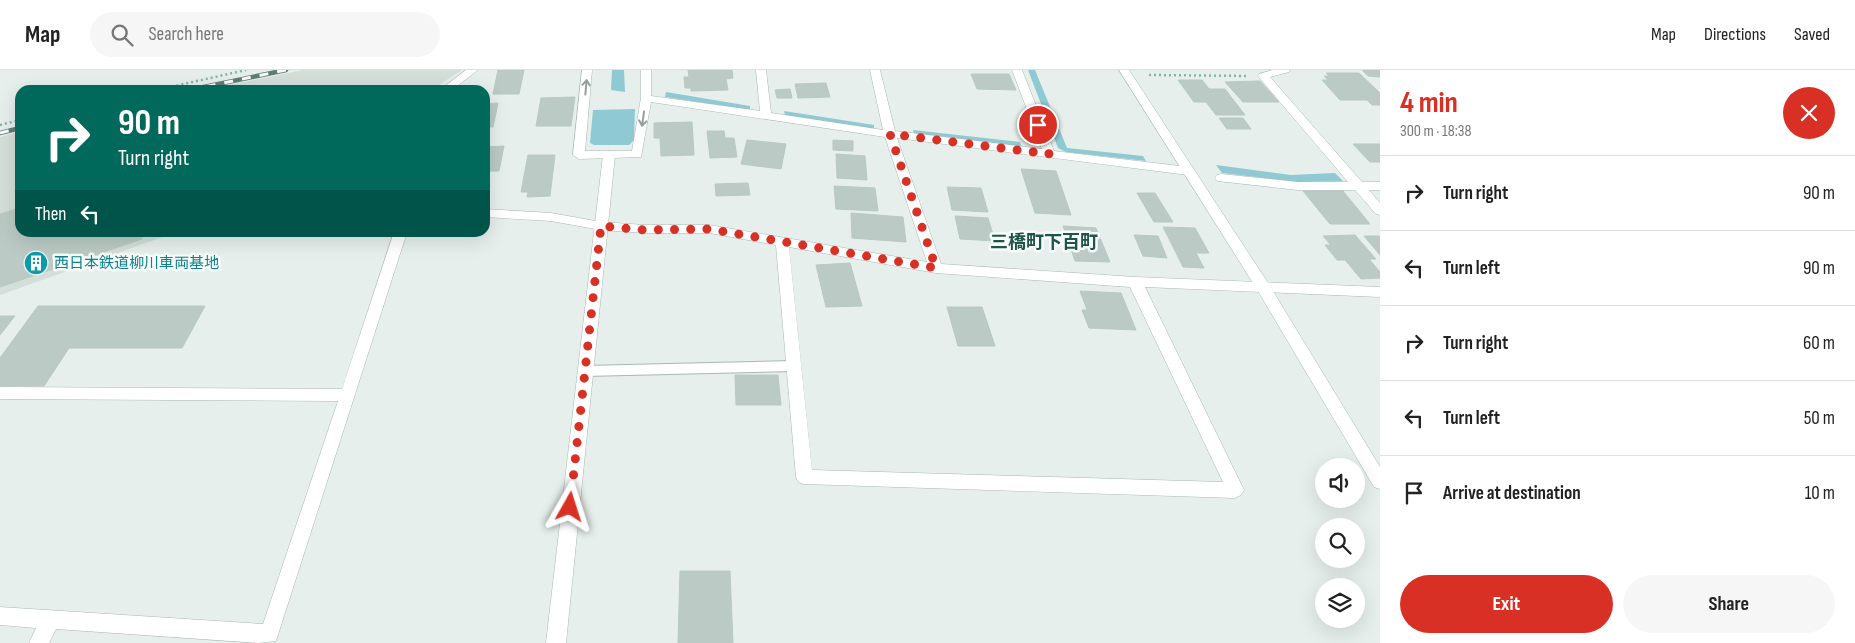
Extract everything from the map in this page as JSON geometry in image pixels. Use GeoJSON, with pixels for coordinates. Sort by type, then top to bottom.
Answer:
{"type":"FeatureCollection","features":[{"type":"Feature","properties":{"kind":"street"},"geometry":{"type":"LineString","coordinates":[[452,85],[474,70]]}},
{"type":"Feature","properties":{"kind":"street"},"geometry":{"type":"LineString","coordinates":[[588,70],[579,155],[637,154],[646,98],[646,70]]}},
{"type":"Feature","properties":{"kind":"street"},"geometry":{"type":"LineString","coordinates":[[761,70],[766,116]]}},
{"type":"Feature","properties":{"kind":"street"},"geometry":{"type":"LineString","coordinates":[[875,70],[890,134],[936,268]]}},
{"type":"Feature","properties":{"kind":"street"},"geometry":{"type":"LineString","coordinates":[[1017,70],[1049,154]]}},
{"type":"Feature","properties":{"kind":"street"},"geometry":{"type":"LineString","coordinates":[[1124,70],[1263,287],[1380,482]]}},
{"type":"Feature","properties":{"kind":"street"},"geometry":{"type":"LineString","coordinates":[[1284,70],[1263,76],[1380,211]]}},
{"type":"Feature","properties":{"kind":"street"},"geometry":{"type":"LineString","coordinates":[[646,98],[890,134],[1188,171]]}},
{"type":"Feature","properties":{"kind":"street"},"geometry":{"type":"LineString","coordinates":[[556,643],[609,155]]}},
{"type":"Feature","properties":{"kind":"street"},"geometry":{"type":"LineString","coordinates":[[1221,178],[1298,186],[1380,186]]}},
{"type":"Feature","properties":{"kind":"street"},"geometry":{"type":"LineString","coordinates":[[490,213],[552,217],[601,226],[644,230],[709,229],[936,268],[1135,282],[1380,292]]}},
{"type":"Feature","properties":{"kind":"street"},"geometry":{"type":"LineString","coordinates":[[0,616],[269,634],[399,237]]}},
{"type":"Feature","properties":{"kind":"street"},"geometry":{"type":"LineString","coordinates":[[782,241],[804,477],[1235,490],[1135,282]]}},
{"type":"Feature","properties":{"kind":"street"},"geometry":{"type":"LineString","coordinates":[[0,393],[348,395]]}},
{"type":"Feature","properties":{"kind":"street"},"geometry":{"type":"LineString","coordinates":[[39,643],[51,620]]}},
{"type":"Feature","properties":{"kind":"lane"},"geometry":{"type":"LineString","coordinates":[[585,371],[794,366]]}},
{"type":"Feature","properties":{"kind":"path"},"geometry":{"type":"LineString","coordinates":[[179,85],[246,70]]}},
{"type":"Feature","properties":{"kind":"path"},"geometry":{"type":"LineString","coordinates":[[1146,75],[1263,76]]}},
{"type":"Feature","properties":{"kind":"path"},"geometry":{"type":"LineString","coordinates":[[0,125],[15,121]]}},
{"type":"Feature","properties":{"kind":"shaded area"},"geometry":{"type":"Polygon","coordinates":[[[303,70],[462,70],[439,85],[229,85],[303,70]]]}},
{"type":"Feature","properties":{"kind":"shaded area","name":"西日本鉄道柳川車両基地"},"geometry":{"type":"Polygon","coordinates":[[[15,133],[15,237],[163,237],[0,295],[0,137],[15,133]]]}},
{"type":"Feature","properties":{"kind":"water"},"geometry":{"type":"Polygon","coordinates":[[[612,70],[624,70],[625,92],[611,90],[612,70]]]}},
{"type":"Feature","properties":{"kind":"water"},"geometry":{"type":"Polygon","coordinates":[[[1028,70],[1035,70],[1067,148],[1143,156],[1146,161],[1066,152],[1058,148],[1028,70]]]}},
{"type":"Feature","properties":{"kind":"water"},"geometry":{"type":"Polygon","coordinates":[[[666,92],[750,106],[750,110],[665,97],[666,92]]]}},
{"type":"Feature","properties":{"kind":"water"},"geometry":{"type":"Polygon","coordinates":[[[635,109],[634,140],[629,145],[594,145],[590,143],[593,110],[635,109]]]}},
{"type":"Feature","properties":{"kind":"water"},"geometry":{"type":"Polygon","coordinates":[[[784,111],[874,125],[874,129],[785,115],[784,111]]]}},
{"type":"Feature","properties":{"kind":"water"},"geometry":{"type":"Polygon","coordinates":[[[913,130],[1020,142],[1022,147],[914,134],[913,130]]]}},
{"type":"Feature","properties":{"kind":"water"},"geometry":{"type":"Polygon","coordinates":[[[1216,165],[1291,175],[1335,173],[1343,181],[1296,182],[1222,173],[1216,165]]]}},
{"type":"Feature","properties":{"kind":"building"},"geometry":{"type":"Polygon","coordinates":[[[498,70],[524,70],[519,94],[493,94],[498,70]]]}},
{"type":"Feature","properties":{"kind":"building"},"geometry":{"type":"Polygon","coordinates":[[[688,70],[732,70],[733,78],[726,79],[728,90],[691,91],[691,88],[685,88],[684,77],[689,77],[688,70]]]}},
{"type":"Feature","properties":{"kind":"building"},"geometry":{"type":"Polygon","coordinates":[[[1362,70],[1380,70],[1380,77],[1368,76],[1362,70]]]}},
{"type":"Feature","properties":{"kind":"building"},"geometry":{"type":"Polygon","coordinates":[[[1326,73],[1359,73],[1380,93],[1380,105],[1372,105],[1367,100],[1340,100],[1322,80],[1328,80],[1324,76],[1329,76],[1326,73]]]}},
{"type":"Feature","properties":{"kind":"building"},"geometry":{"type":"Polygon","coordinates":[[[971,74],[1009,74],[1016,90],[977,89],[971,74]]]}},
{"type":"Feature","properties":{"kind":"building"},"geometry":{"type":"Polygon","coordinates":[[[1178,80],[1202,80],[1209,89],[1225,89],[1245,115],[1216,115],[1206,102],[1194,102],[1178,80]]]}},
{"type":"Feature","properties":{"kind":"building"},"geometry":{"type":"Polygon","coordinates":[[[1260,81],[1279,102],[1243,102],[1225,82],[1260,81]]]}},
{"type":"Feature","properties":{"kind":"building"},"geometry":{"type":"Polygon","coordinates":[[[826,83],[830,97],[798,98],[795,84],[826,83]]]}},
{"type":"Feature","properties":{"kind":"building"},"geometry":{"type":"Polygon","coordinates":[[[790,89],[792,98],[777,98],[775,90],[790,89]]]}},
{"type":"Feature","properties":{"kind":"building"},"geometry":{"type":"Polygon","coordinates":[[[575,97],[571,126],[536,126],[541,98],[575,97]]]}},
{"type":"Feature","properties":{"kind":"building"},"geometry":{"type":"Polygon","coordinates":[[[498,103],[493,127],[490,127],[490,104],[498,103]]]}},
{"type":"Feature","properties":{"kind":"building"},"geometry":{"type":"Polygon","coordinates":[[[1219,118],[1243,118],[1251,129],[1227,129],[1219,118]]]}},
{"type":"Feature","properties":{"kind":"building"},"geometry":{"type":"Polygon","coordinates":[[[692,122],[694,155],[661,156],[660,138],[654,138],[654,123],[692,122]]]}},
{"type":"Feature","properties":{"kind":"building"},"geometry":{"type":"Polygon","coordinates":[[[707,131],[724,131],[725,138],[734,138],[737,157],[710,158],[707,131]]]}},
{"type":"Feature","properties":{"kind":"building"},"geometry":{"type":"Polygon","coordinates":[[[747,140],[786,144],[781,169],[741,164],[747,140]]]}},
{"type":"Feature","properties":{"kind":"building"},"geometry":{"type":"Polygon","coordinates":[[[833,140],[853,141],[853,151],[833,150],[833,140]]]}},
{"type":"Feature","properties":{"kind":"building"},"geometry":{"type":"Polygon","coordinates":[[[1353,144],[1380,144],[1380,162],[1370,162],[1353,144]]]}},
{"type":"Feature","properties":{"kind":"building"},"geometry":{"type":"Polygon","coordinates":[[[504,146],[499,171],[490,171],[490,147],[504,146]]]}},
{"type":"Feature","properties":{"kind":"building"},"geometry":{"type":"Polygon","coordinates":[[[836,154],[865,156],[867,180],[837,178],[836,154]]]}},
{"type":"Feature","properties":{"kind":"building"},"geometry":{"type":"Polygon","coordinates":[[[528,155],[555,155],[550,196],[527,197],[528,192],[521,192],[528,155]]]}},
{"type":"Feature","properties":{"kind":"building"},"geometry":{"type":"Polygon","coordinates":[[[1021,169],[1056,171],[1071,215],[1035,213],[1021,169]]]}},
{"type":"Feature","properties":{"kind":"building"},"geometry":{"type":"Polygon","coordinates":[[[748,183],[750,195],[716,196],[715,184],[748,183]]]}},
{"type":"Feature","properties":{"kind":"building"},"geometry":{"type":"Polygon","coordinates":[[[834,186],[875,188],[878,211],[836,209],[834,186]]]}},
{"type":"Feature","properties":{"kind":"building"},"geometry":{"type":"Polygon","coordinates":[[[947,187],[981,188],[988,212],[952,210],[947,187]]]}},
{"type":"Feature","properties":{"kind":"building"},"geometry":{"type":"Polygon","coordinates":[[[1303,191],[1343,191],[1370,224],[1330,224],[1303,191]]]}},
{"type":"Feature","properties":{"kind":"building"},"geometry":{"type":"Polygon","coordinates":[[[1137,193],[1155,193],[1173,222],[1154,222],[1137,193]]]}},
{"type":"Feature","properties":{"kind":"building","name":"西日本鉄道柳川車両基地"},"geometry":{"type":"Polygon","coordinates":[[[15,210],[15,237],[141,237],[142,239],[0,287],[0,214],[15,210]]]}},
{"type":"Feature","properties":{"kind":"building"},"geometry":{"type":"Polygon","coordinates":[[[851,213],[903,217],[906,242],[852,238],[851,213]]]}},
{"type":"Feature","properties":{"kind":"building"},"geometry":{"type":"Polygon","coordinates":[[[955,216],[988,218],[995,241],[960,239],[955,216]]]}},
{"type":"Feature","properties":{"kind":"building"},"geometry":{"type":"Polygon","coordinates":[[[1063,226],[1096,228],[1110,262],[1075,261],[1063,226]]]}},
{"type":"Feature","properties":{"kind":"building"},"geometry":{"type":"Polygon","coordinates":[[[1163,227],[1195,228],[1209,253],[1196,253],[1204,268],[1183,267],[1163,227]]]}},
{"type":"Feature","properties":{"kind":"building"},"geometry":{"type":"Polygon","coordinates":[[[1134,235],[1158,236],[1167,258],[1143,256],[1134,235]]]}},
{"type":"Feature","properties":{"kind":"building"},"geometry":{"type":"Polygon","coordinates":[[[1355,235],[1376,259],[1369,259],[1380,272],[1380,278],[1361,279],[1345,260],[1337,260],[1325,245],[1331,245],[1323,236],[1355,235]]]}},
{"type":"Feature","properties":{"kind":"building"},"geometry":{"type":"Polygon","coordinates":[[[1364,236],[1380,236],[1380,255],[1364,236]]]}},
{"type":"Feature","properties":{"kind":"building"},"geometry":{"type":"Polygon","coordinates":[[[850,263],[862,306],[826,307],[816,265],[850,263]]]}},
{"type":"Feature","properties":{"kind":"building"},"geometry":{"type":"Polygon","coordinates":[[[1080,291],[1121,293],[1136,330],[1089,328],[1082,310],[1087,310],[1080,291]]]}},
{"type":"Feature","properties":{"kind":"building"},"geometry":{"type":"Polygon","coordinates":[[[38,306],[205,306],[182,348],[69,348],[44,386],[0,386],[0,358],[38,306]]]}},
{"type":"Feature","properties":{"kind":"building"},"geometry":{"type":"Polygon","coordinates":[[[947,307],[982,307],[995,346],[958,346],[947,307]]]}},
{"type":"Feature","properties":{"kind":"building"},"geometry":{"type":"Polygon","coordinates":[[[0,316],[15,316],[0,335],[0,316]]]}},
{"type":"Feature","properties":{"kind":"building"},"geometry":{"type":"Polygon","coordinates":[[[735,375],[778,375],[781,405],[736,405],[735,375]]]}},
{"type":"Feature","properties":{"kind":"building"},"geometry":{"type":"Polygon","coordinates":[[[680,571],[730,571],[733,643],[678,643],[680,571]]]}},
{"type":"Feature","properties":{"kind":"railway"},"geometry":{"type":"LineString","coordinates":[[213,85],[286,70]]}},
{"type":"Feature","properties":{"kind":"railway"},"geometry":{"type":"LineString","coordinates":[[0,133],[15,129]]}},
{"type":"Feature","properties":{"kind":"place","name":"西日本鉄道柳川車両基地"},"geometry":{"type":"Point","coordinates":[36,263]}},
{"type":"Feature","properties":{"kind":"district","name":"三橋町下百町"},"geometry":{"type":"Point","coordinates":[1044,242]}},
{"type":"Feature","properties":{"kind":"route"},"geometry":{"type":"LineString","coordinates":[[570,507],[601,226],[644,230],[709,229],[936,268],[890,134],[1049,154],[1038,125]]}}]}
